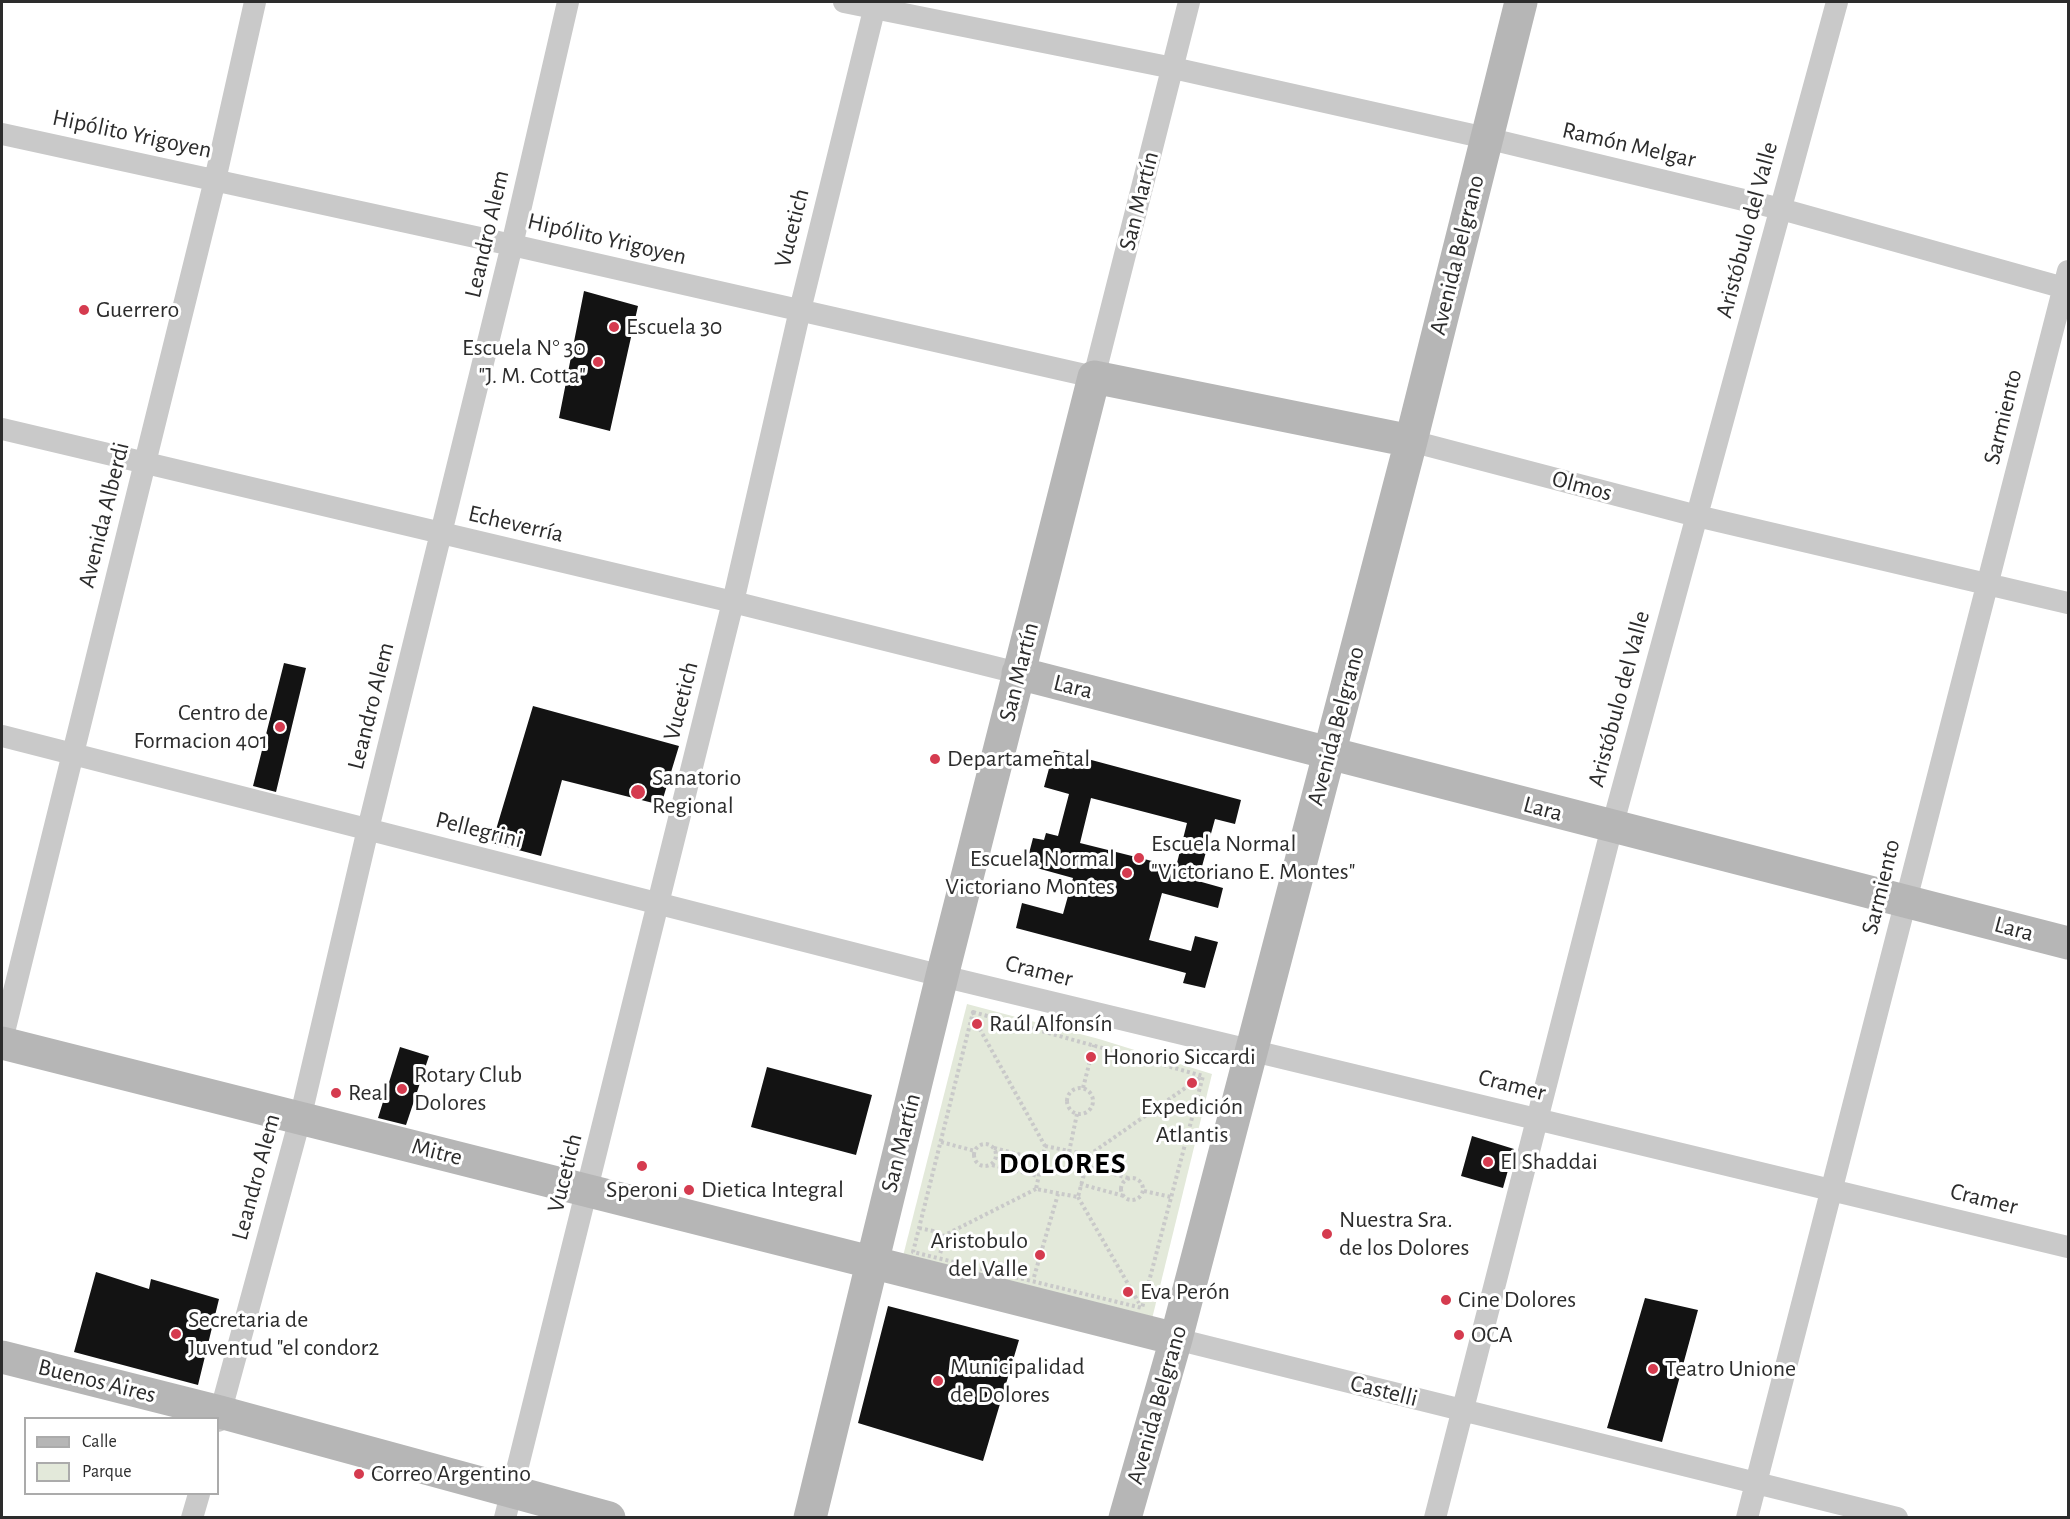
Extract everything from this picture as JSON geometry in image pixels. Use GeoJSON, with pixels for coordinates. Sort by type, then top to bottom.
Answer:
{"type":"FeatureCollection","features":[{"type":"Feature","properties":{"kind":"main road","name":"Avenida Belgrano"},"geometry":{"type":"LineString","coordinates":[[1125,1518],[1176,1339],[1411,441],[1521,2]]}},
{"type":"Feature","properties":{"kind":"main road","name":"Olmos"},"geometry":{"type":"LineString","coordinates":[[1094,378],[1411,441]]}},
{"type":"Feature","properties":{"kind":"main road","name":"San Martín"},"geometry":{"type":"LineString","coordinates":[[810,1518],[942,975],[1094,378]]}},
{"type":"Feature","properties":{"kind":"main road","name":"Lara"},"geometry":{"type":"LineString","coordinates":[[1018,673],[1329,752],[1612,828],[2068,943]]}},
{"type":"Feature","properties":{"kind":"main road","name":"Mitre"},"geometry":{"type":"LineString","coordinates":[[2,1041],[872,1264]]}},
{"type":"Feature","properties":{"kind":"main road","name":"Castelli"},"geometry":{"type":"LineString","coordinates":[[872,1264],[1176,1339]]}},
{"type":"Feature","properties":{"kind":"main road","name":"Buenos Aires"},"geometry":{"type":"LineString","coordinates":[[2,1357],[219,1416],[509,1505],[609,1518]]}},
{"type":"Feature","properties":{"kind":"street","name":"Avenida Alberdi"},"geometry":{"type":"LineString","coordinates":[[2,1041],[215,180],[255,2]]}},
{"type":"Feature","properties":{"kind":"street","name":"Leandro Alem"},"geometry":{"type":"LineString","coordinates":[[219,1416],[300,1119],[368,830],[512,245],[568,2]]}},
{"type":"Feature","properties":{"kind":"street","name":"Ramón Melgar"},"geometry":{"type":"LineString","coordinates":[[844,2],[875,4],[1486,138],[1781,209],[2067,282]]}},
{"type":"Feature","properties":{"kind":"street","name":"San Martín"},"geometry":{"type":"LineString","coordinates":[[1094,378],[1189,2]]}},
{"type":"Feature","properties":{"kind":"street","name":"Aristóbulo del Valle"},"geometry":{"type":"LineString","coordinates":[[1435,1518],[1612,828],[1837,2]]}},
{"type":"Feature","properties":{"kind":"street","name":"Vucetich"},"geometry":{"type":"LineString","coordinates":[[509,1505],[589,1190],[733,602],[800,310],[875,4]]}},
{"type":"Feature","properties":{"kind":"street","name":"Hipólito Yrigoyen"},"geometry":{"type":"LineString","coordinates":[[2,134],[512,245],[1094,378]]}},
{"type":"Feature","properties":{"kind":"street","name":"Sarmiento"},"geometry":{"type":"LineString","coordinates":[[1747,1518],[2067,282]]}},
{"type":"Feature","properties":{"kind":"street","name":"Echeverría"},"geometry":{"type":"LineString","coordinates":[[2,429],[733,602],[1018,673]]}},
{"type":"Feature","properties":{"kind":"street","name":"Olmos"},"geometry":{"type":"LineString","coordinates":[[1411,441],[1697,516],[1987,586],[2068,603]]}},
{"type":"Feature","properties":{"kind":"street","name":"Pellegrini"},"geometry":{"type":"LineString","coordinates":[[2,736],[942,975]]}},
{"type":"Feature","properties":{"kind":"street","name":"Cramer"},"geometry":{"type":"LineString","coordinates":[[942,975],[2068,1247]]}},
{"type":"Feature","properties":{"kind":"street","name":"Castelli"},"geometry":{"type":"LineString","coordinates":[[1176,1339],[1897,1518]]}},
{"type":"Feature","properties":{"kind":"street"},"geometry":{"type":"LineString","coordinates":[[192,1518],[199,1495]]}},
{"type":"Feature","properties":{"kind":"path"},"geometry":{"type":"LineString","coordinates":[[973,1012],[1203,1076]]}},
{"type":"Feature","properties":{"kind":"path"},"geometry":{"type":"LineString","coordinates":[[973,1012],[913,1252],[1142,1308]]}},
{"type":"Feature","properties":{"kind":"path"},"geometry":{"type":"LineString","coordinates":[[973,1012],[977,1024],[1045,1146],[1036,1189]]}},
{"type":"Feature","properties":{"kind":"path"},"geometry":{"type":"LineString","coordinates":[[1083,1088],[1094,1045]]}},
{"type":"Feature","properties":{"kind":"path"},"geometry":{"type":"LineString","coordinates":[[1142,1308],[1078,1197],[1080,1184],[1089,1155],[1203,1076]]}},
{"type":"Feature","properties":{"kind":"path"},"geometry":{"type":"LineString","coordinates":[[1142,1308],[1203,1076]]}},
{"type":"Feature","properties":{"kind":"path"},"geometry":{"type":"LineString","coordinates":[[1078,1088],[1083,1088],[1092,1092],[1093,1105],[1084,1114],[1077,1114],[1068,1108],[1068,1094],[1078,1088]]}},
{"type":"Feature","properties":{"kind":"path"},"geometry":{"type":"LineString","coordinates":[[1069,1152],[1077,1114]]}},
{"type":"Feature","properties":{"kind":"path"},"geometry":{"type":"LineString","coordinates":[[940,1142],[975,1151]]}},
{"type":"Feature","properties":{"kind":"path"},"geometry":{"type":"LineString","coordinates":[[1038,1176],[992,1165],[984,1167],[974,1158],[975,1151],[984,1144],[1041,1160]]}},
{"type":"Feature","properties":{"kind":"path"},"geometry":{"type":"LineString","coordinates":[[1045,1146],[1089,1155]]}},
{"type":"Feature","properties":{"kind":"path"},"geometry":{"type":"LineString","coordinates":[[992,1165],[996,1159],[994,1148]]}},
{"type":"Feature","properties":{"kind":"path"},"geometry":{"type":"LineString","coordinates":[[1085,1166],[1140,1181],[1144,1191]]}},
{"type":"Feature","properties":{"kind":"path"},"geometry":{"type":"LineString","coordinates":[[1124,1196],[1122,1186],[1129,1178]]}},
{"type":"Feature","properties":{"kind":"path"},"geometry":{"type":"LineString","coordinates":[[1080,1184],[1134,1200],[1144,1191]]}},
{"type":"Feature","properties":{"kind":"path"},"geometry":{"type":"LineString","coordinates":[[937,1239],[1036,1189],[1078,1197]]}},
{"type":"Feature","properties":{"kind":"path"},"geometry":{"type":"LineString","coordinates":[[1144,1191],[1171,1197]]}},
{"type":"Feature","properties":{"kind":"path"},"geometry":{"type":"LineString","coordinates":[[1033,1281],[1058,1194]]}},
{"type":"Feature","properties":{"kind":"path"},"geometry":{"type":"LineString","coordinates":[[919,1228],[933,1231],[942,1247],[939,1258]]}},
{"type":"Feature","properties":{"kind":"green space"},"geometry":{"type":"Polygon","coordinates":[[[967,1004],[1099,1039],[1212,1074],[1151,1323],[902,1260],[967,1004]]]}},
{"type":"Feature","properties":{"kind":"building","name":"Escuela N° 30 \"J. M. Cotta\""},"geometry":{"type":"Polygon","coordinates":[[[584,291],[638,306],[610,431],[559,418],[584,291]]]}},
{"type":"Feature","properties":{"kind":"building","name":"Centro de Formacion 401"},"geometry":{"type":"Polygon","coordinates":[[[284,663],[306,668],[276,792],[253,786],[284,663]]]}},
{"type":"Feature","properties":{"kind":"building","name":"Sanatorio Regional"},"geometry":{"type":"Polygon","coordinates":[[[533,706],[679,746],[661,805],[562,780],[541,856],[492,843],[533,706]]]}},
{"type":"Feature","properties":{"kind":"building","name":"Escuela Normal Victoriano Montes"},"geometry":{"type":"Polygon","coordinates":[[[1054,750],[1241,800],[1235,824],[1215,819],[1198,881],[1223,888],[1218,908],[1162,893],[1149,940],[1191,951],[1195,936],[1218,942],[1205,988],[1183,983],[1186,973],[1016,928],[1022,903],[1063,914],[1073,878],[1026,865],[1033,838],[1044,840],[1046,833],[1058,836],[1069,794],[1044,787],[1054,750]],[[1091,798],[1080,843],[1176,867],[1187,823],[1091,798]]]}},
{"type":"Feature","properties":{"kind":"building","name":"Rotary Club Dolores"},"geometry":{"type":"Polygon","coordinates":[[[400,1047],[429,1056],[406,1125],[378,1118],[400,1047]]]}},
{"type":"Feature","properties":{"kind":"building"},"geometry":{"type":"Polygon","coordinates":[[[767,1067],[872,1095],[856,1155],[751,1127],[767,1067]]]}},
{"type":"Feature","properties":{"kind":"building","name":"El Shaddai"},"geometry":{"type":"Polygon","coordinates":[[[1472,1136],[1514,1149],[1503,1188],[1461,1176],[1472,1136]]]}},
{"type":"Feature","properties":{"kind":"building"},"geometry":{"type":"Polygon","coordinates":[[[96,1272],[149,1289],[151,1279],[219,1299],[198,1385],[74,1352],[96,1272]]]}},
{"type":"Feature","properties":{"kind":"building","name":"Teatro Unione"},"geometry":{"type":"Polygon","coordinates":[[[1645,1298],[1698,1310],[1662,1442],[1607,1428],[1645,1298]]]}},
{"type":"Feature","properties":{"kind":"building","name":"Municipalidad de Dolores"},"geometry":{"type":"Polygon","coordinates":[[[888,1306],[1019,1340],[983,1461],[858,1423],[888,1306]]]}},
{"type":"Feature","properties":{"kind":"place","name":"Guerrero"},"geometry":{"type":"Point","coordinates":[84,310]}},
{"type":"Feature","properties":{"kind":"place","name":"Escuela 30"},"geometry":{"type":"Point","coordinates":[614,327]}},
{"type":"Feature","properties":{"kind":"place","name":"Escuela N° 30 \"J. M. Cotta\""},"geometry":{"type":"Point","coordinates":[598,362]}},
{"type":"Feature","properties":{"kind":"place","name":"Centro de Formacion 401"},"geometry":{"type":"Point","coordinates":[280,727]}},
{"type":"Feature","properties":{"kind":"place","name":"Departamental"},"geometry":{"type":"Point","coordinates":[935,759]}},
{"type":"Feature","properties":{"kind":"place","name":"Sanatorio Regional"},"geometry":{"type":"Point","coordinates":[638,792]}},
{"type":"Feature","properties":{"kind":"place","name":"Escuela Normal \"Victoriano E. Montes\""},"geometry":{"type":"Point","coordinates":[1139,858]}},
{"type":"Feature","properties":{"kind":"place","name":"Escuela Normal Victoriano Montes"},"geometry":{"type":"Point","coordinates":[1127,873]}},
{"type":"Feature","properties":{"kind":"place","name":"Raúl Alfonsín"},"geometry":{"type":"Point","coordinates":[977,1024]}},
{"type":"Feature","properties":{"kind":"place","name":"Honorio Siccardi"},"geometry":{"type":"Point","coordinates":[1091,1057]}},
{"type":"Feature","properties":{"kind":"place","name":"Expedición Atlantis"},"geometry":{"type":"Point","coordinates":[1192,1083]}},
{"type":"Feature","properties":{"kind":"place","name":"Rotary Club Dolores"},"geometry":{"type":"Point","coordinates":[402,1089]}},
{"type":"Feature","properties":{"kind":"place","name":"Real"},"geometry":{"type":"Point","coordinates":[336,1093]}},
{"type":"Feature","properties":{"kind":"place","name":"El Shaddai"},"geometry":{"type":"Point","coordinates":[1488,1162]}},
{"type":"Feature","properties":{"kind":"place","name":"Speroni"},"geometry":{"type":"Point","coordinates":[642,1166]}},
{"type":"Feature","properties":{"kind":"place","name":"Dietica Integral"},"geometry":{"type":"Point","coordinates":[689,1190]}},
{"type":"Feature","properties":{"kind":"place","name":"Nuestra Sra. de los Dolores"},"geometry":{"type":"Point","coordinates":[1327,1234]}},
{"type":"Feature","properties":{"kind":"place","name":"Aristobulo del Valle"},"geometry":{"type":"Point","coordinates":[1040,1255]}},
{"type":"Feature","properties":{"kind":"place","name":"Eva Perón"},"geometry":{"type":"Point","coordinates":[1128,1292]}},
{"type":"Feature","properties":{"kind":"place","name":"Cine Dolores"},"geometry":{"type":"Point","coordinates":[1446,1300]}},
{"type":"Feature","properties":{"kind":"place","name":"Secretaria de Juventud \"el condor2"},"geometry":{"type":"Point","coordinates":[176,1334]}},
{"type":"Feature","properties":{"kind":"place","name":"OCA"},"geometry":{"type":"Point","coordinates":[1459,1335]}},
{"type":"Feature","properties":{"kind":"place","name":"Teatro Unione"},"geometry":{"type":"Point","coordinates":[1653,1369]}},
{"type":"Feature","properties":{"kind":"place","name":"Municipalidad de Dolores"},"geometry":{"type":"Point","coordinates":[938,1381]}},
{"type":"Feature","properties":{"kind":"place","name":"Correo Argentino"},"geometry":{"type":"Point","coordinates":[359,1474]}},
{"type":"Feature","properties":{"kind":"district","name":"DOLORES"},"geometry":{"type":"Point","coordinates":[1063,1164]}}]}
